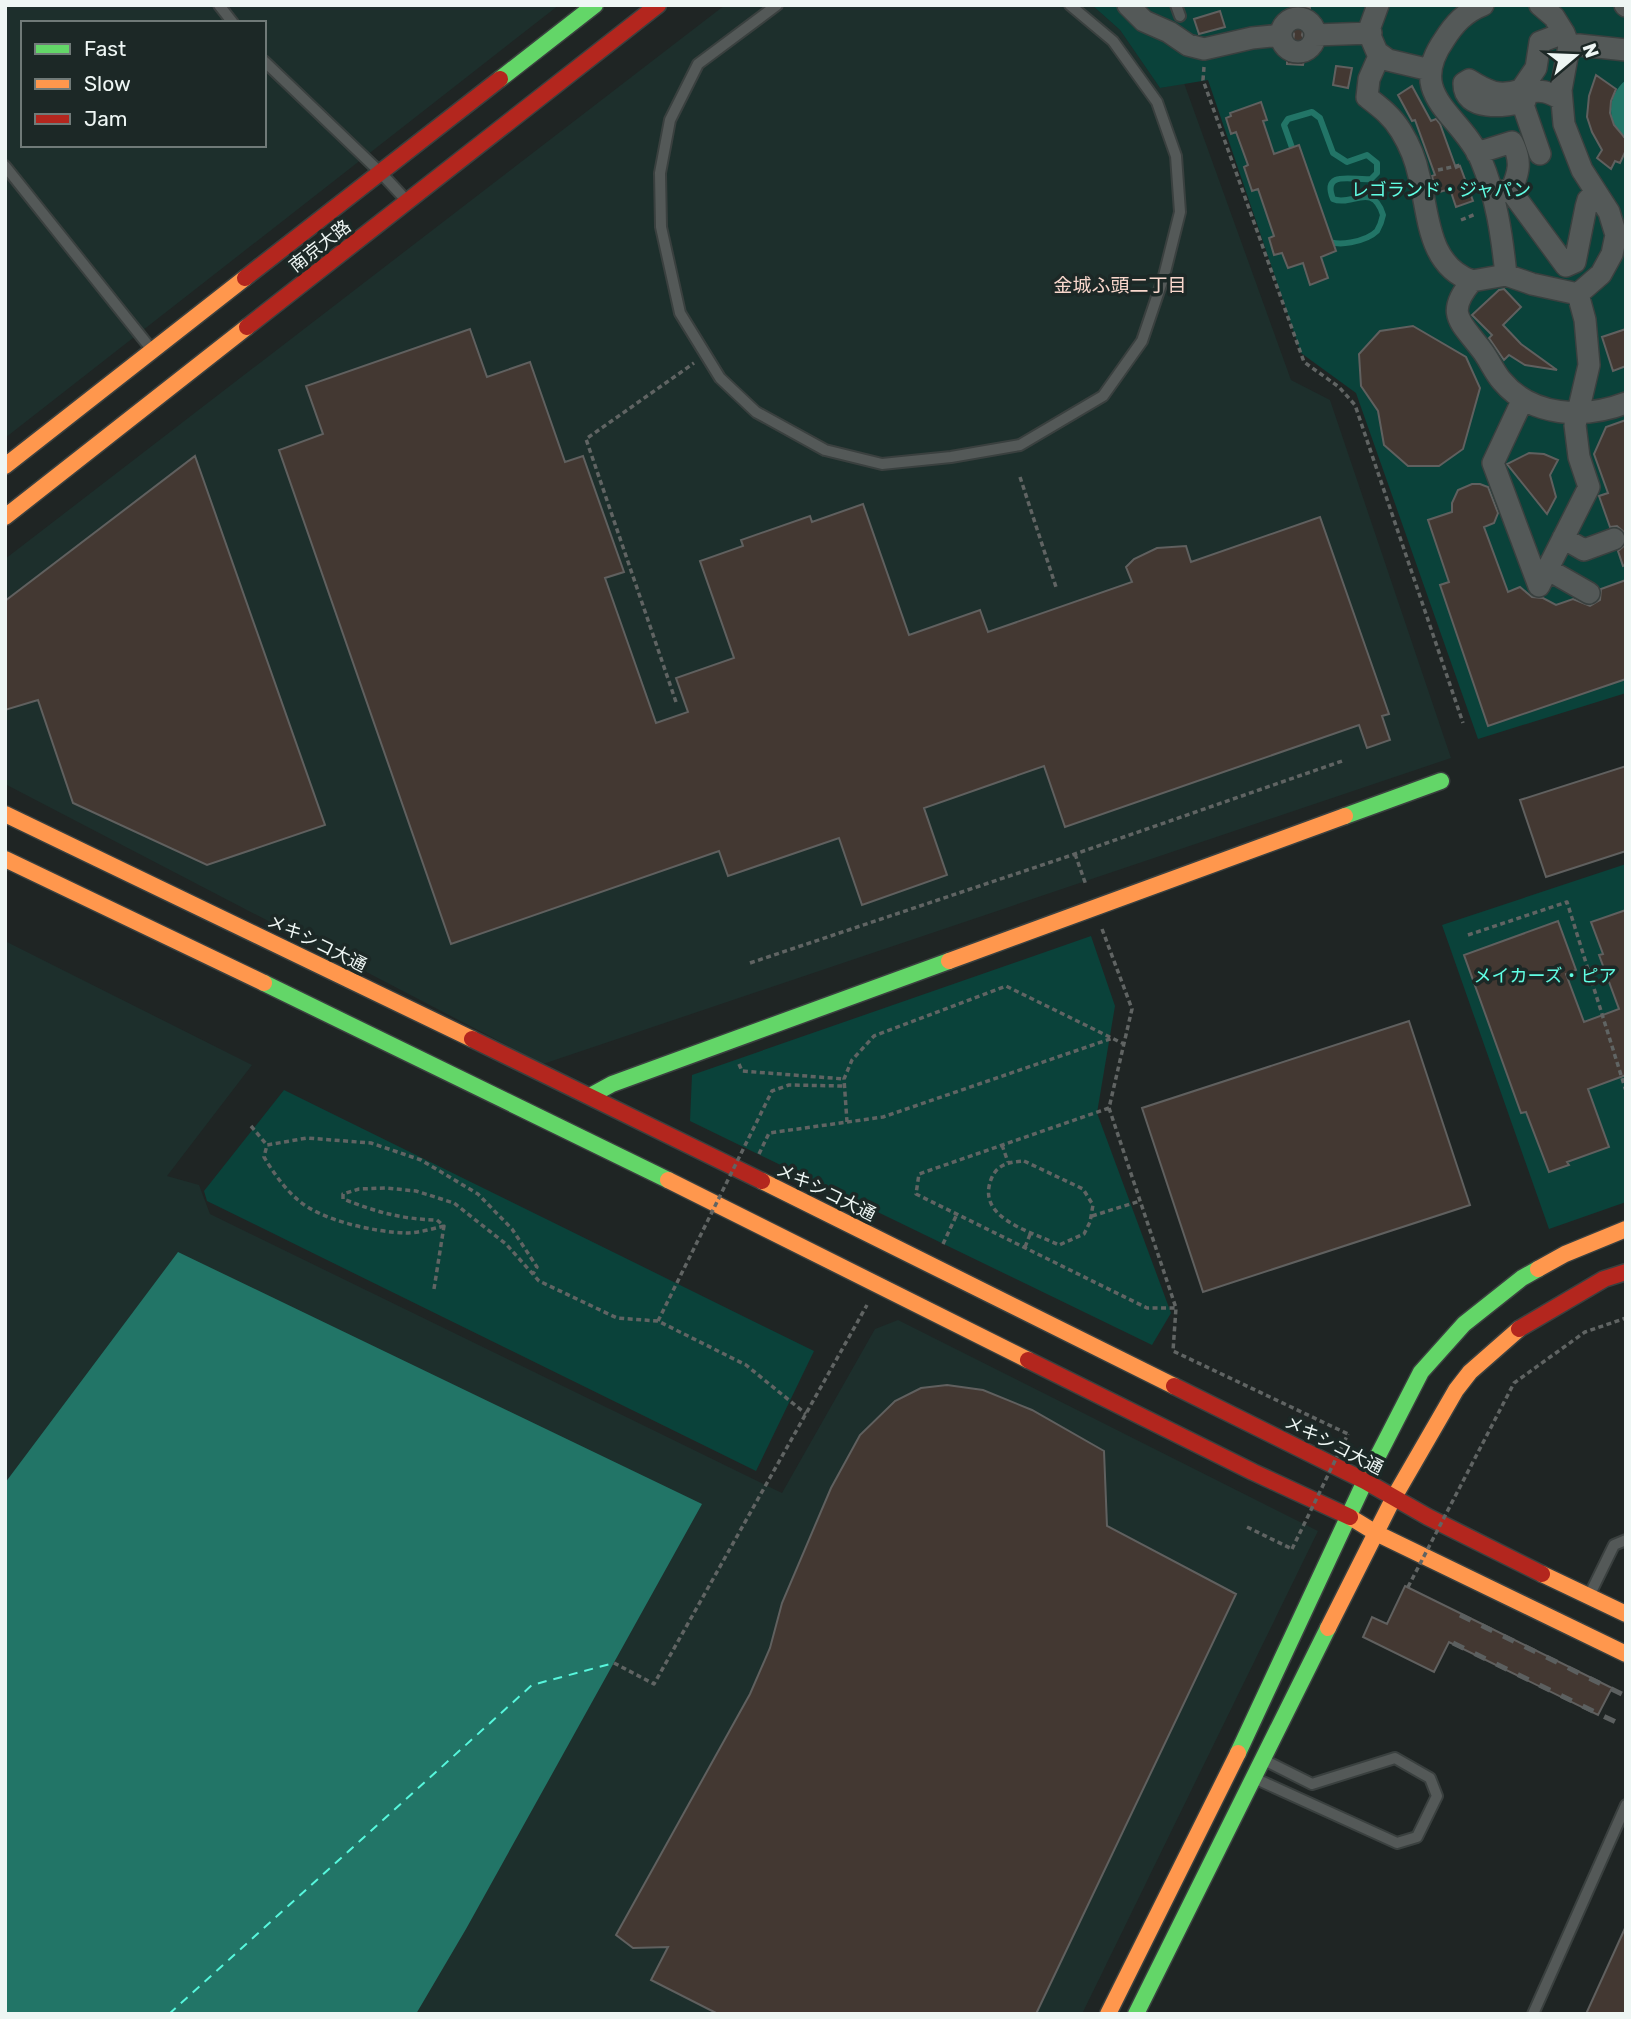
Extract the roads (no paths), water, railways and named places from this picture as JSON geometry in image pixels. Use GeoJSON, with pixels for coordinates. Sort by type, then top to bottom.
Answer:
{"type":"FeatureCollection","features":[{"type":"Feature","properties":{"kind":"street","name":"南京大路"},"geometry":{"type":"LineString","coordinates":[[5,466],[595,5]]}},
{"type":"Feature","properties":{"kind":"street","name":"南京大路"},"geometry":{"type":"LineString","coordinates":[[5,517],[658,5]]}},
{"type":"Feature","properties":{"kind":"street"},"geometry":{"type":"LineString","coordinates":[[1128,5],[1144,21],[1169,32],[1188,45],[1204,49],[1252,38],[1282,35],[1286,47],[1296,52],[1311,45],[1315,35],[1371,33]]}},
{"type":"Feature","properties":{"kind":"street"},"geometry":{"type":"LineString","coordinates":[[1378,5],[1370,27],[1374,47],[1388,60],[1398,60],[1430,70]]}},
{"type":"Feature","properties":{"kind":"street"},"geometry":{"type":"LineString","coordinates":[[1483,5],[1466,14],[1453,27],[1440,45],[1430,70],[1430,84],[1434,95],[1470,161],[1545,237],[1566,266],[1575,262],[1588,200],[1595,193]]}},
{"type":"Feature","properties":{"kind":"street"},"geometry":{"type":"LineString","coordinates":[[1540,5],[1554,17],[1566,40],[1561,99],[1565,128],[1595,193],[1614,223],[1616,244],[1601,274],[1578,295]]}},
{"type":"Feature","properties":{"kind":"street"},"geometry":{"type":"LineString","coordinates":[[1565,128],[1536,144],[1524,95],[1536,69],[1540,43],[1566,40],[1579,45],[1626,50]]}},
{"type":"Feature","properties":{"kind":"street"},"geometry":{"type":"LineString","coordinates":[[1380,54],[1369,79],[1367,97],[1390,115],[1402,132],[1420,177],[1427,221],[1441,257],[1449,267],[1472,281],[1506,275],[1578,295]]}},
{"type":"Feature","properties":{"kind":"street"},"geometry":{"type":"LineString","coordinates":[[1536,69],[1563,76]]}},
{"type":"Feature","properties":{"kind":"street"},"geometry":{"type":"LineString","coordinates":[[1524,95],[1548,91],[1561,99]]}},
{"type":"Feature","properties":{"kind":"street"},"geometry":{"type":"LineString","coordinates":[[1470,161],[1510,142],[1514,144],[1520,170],[1502,193],[1506,275]]}},
{"type":"Feature","properties":{"kind":"street"},"geometry":{"type":"LineString","coordinates":[[1545,237],[1566,227],[1582,229]]}},
{"type":"Feature","properties":{"kind":"street"},"geometry":{"type":"LineString","coordinates":[[1472,281],[1461,295],[1457,309],[1459,319],[1500,380],[1523,399],[1562,412],[1577,413],[1591,413],[1626,403]]}},
{"type":"Feature","properties":{"kind":"street"},"geometry":{"type":"LineString","coordinates":[[1523,399],[1493,463],[1539,586],[1589,487],[1579,457],[1575,425],[1589,365],[1585,320],[1578,295]]}},
{"type":"Feature","properties":{"kind":"street"},"geometry":{"type":"LineString","coordinates":[[1563,538],[1584,550],[1614,539]]}},
{"type":"Feature","properties":{"kind":"street"},"geometry":{"type":"LineString","coordinates":[[1547,569],[1589,593]]}},
{"type":"Feature","properties":{"kind":"street"},"geometry":{"type":"LineString","coordinates":[[590,1096],[625,1079],[1441,781]]}},
{"type":"Feature","properties":{"kind":"street","name":"メキシコ大通"},"geometry":{"type":"LineString","coordinates":[[5,814],[590,1096],[1364,1481],[1393,1499],[1510,1559],[1626,1614]]}},
{"type":"Feature","properties":{"kind":"street"},"geometry":{"type":"LineString","coordinates":[[6,860],[510,1101],[1253,1472],[1350,1517],[1376,1533],[1626,1654]]}},
{"type":"Feature","properties":{"kind":"street"},"geometry":{"type":"LineString","coordinates":[[1108,2014],[1262,1704],[1350,1517],[1364,1481],[1421,1372],[1464,1324],[1522,1278],[1565,1254],[1626,1229]]}},
{"type":"Feature","properties":{"kind":"street"},"geometry":{"type":"LineString","coordinates":[[1136,2014],[1393,1499],[1456,1390],[1470,1372],[1525,1324],[1604,1279],[1626,1272]]}},
{"type":"Feature","properties":{"kind":"lane"},"geometry":{"type":"LineString","coordinates":[[219,5],[231,21]]}},
{"type":"Feature","properties":{"kind":"lane"},"geometry":{"type":"LineString","coordinates":[[777,5],[698,64],[670,120],[660,173],[661,227],[680,313],[720,378],[756,412],[825,450],[882,464],[951,457],[1020,444],[1103,396],[1142,341],[1164,276],[1180,212],[1176,156],[1157,102],[1113,41],[1070,5]]}},
{"type":"Feature","properties":{"kind":"lane"},"geometry":{"type":"LineString","coordinates":[[266,63],[381,173],[407,202]]}},
{"type":"Feature","properties":{"kind":"lane"},"geometry":{"type":"LineString","coordinates":[[5,166],[153,352]]}},
{"type":"Feature","properties":{"kind":"lane"},"geometry":{"type":"LineString","coordinates":[[1589,1597],[1614,1545],[1626,1540]]}},
{"type":"Feature","properties":{"kind":"lane"},"geometry":{"type":"LineString","coordinates":[[1254,1778],[1397,1843],[1417,1837],[1437,1796],[1430,1777],[1395,1758],[1312,1784],[1263,1760]]}},
{"type":"Feature","properties":{"kind":"lane"},"geometry":{"type":"LineString","coordinates":[[1533,2014],[1626,1805]]}},
{"type":"Feature","properties":{"kind":"waterway"},"geometry":{"type":"LineString","coordinates":[[1312,112],[1320,118],[1333,153],[1347,162],[1367,155],[1377,163],[1377,173],[1371,179],[1342,178],[1332,184],[1331,190],[1333,199],[1340,201],[1368,197],[1379,205],[1383,215],[1381,223],[1377,231],[1366,238],[1343,243],[1324,238],[1284,125],[1288,119],[1312,112]]}},
{"type":"Feature","properties":{"kind":"railway"},"geometry":{"type":"LineString","coordinates":[[1460,1615],[1626,1696]]}},
{"type":"Feature","properties":{"kind":"railway"},"geometry":{"type":"LineString","coordinates":[[1453,1643],[1626,1727]]}},
{"type":"Feature","properties":{"kind":"district","name":"金城ふ頭二丁目"},"geometry":{"type":"Point","coordinates":[1120,285]}},
{"type":"Feature","properties":{"kind":"park label","name":"レゴランド・ジャパン"},"geometry":{"type":"Point","coordinates":[1441,190]}},
{"type":"Feature","properties":{"kind":"park label","name":"メイカーズ・ピア"},"geometry":{"type":"Point","coordinates":[1545,976]}}]}
